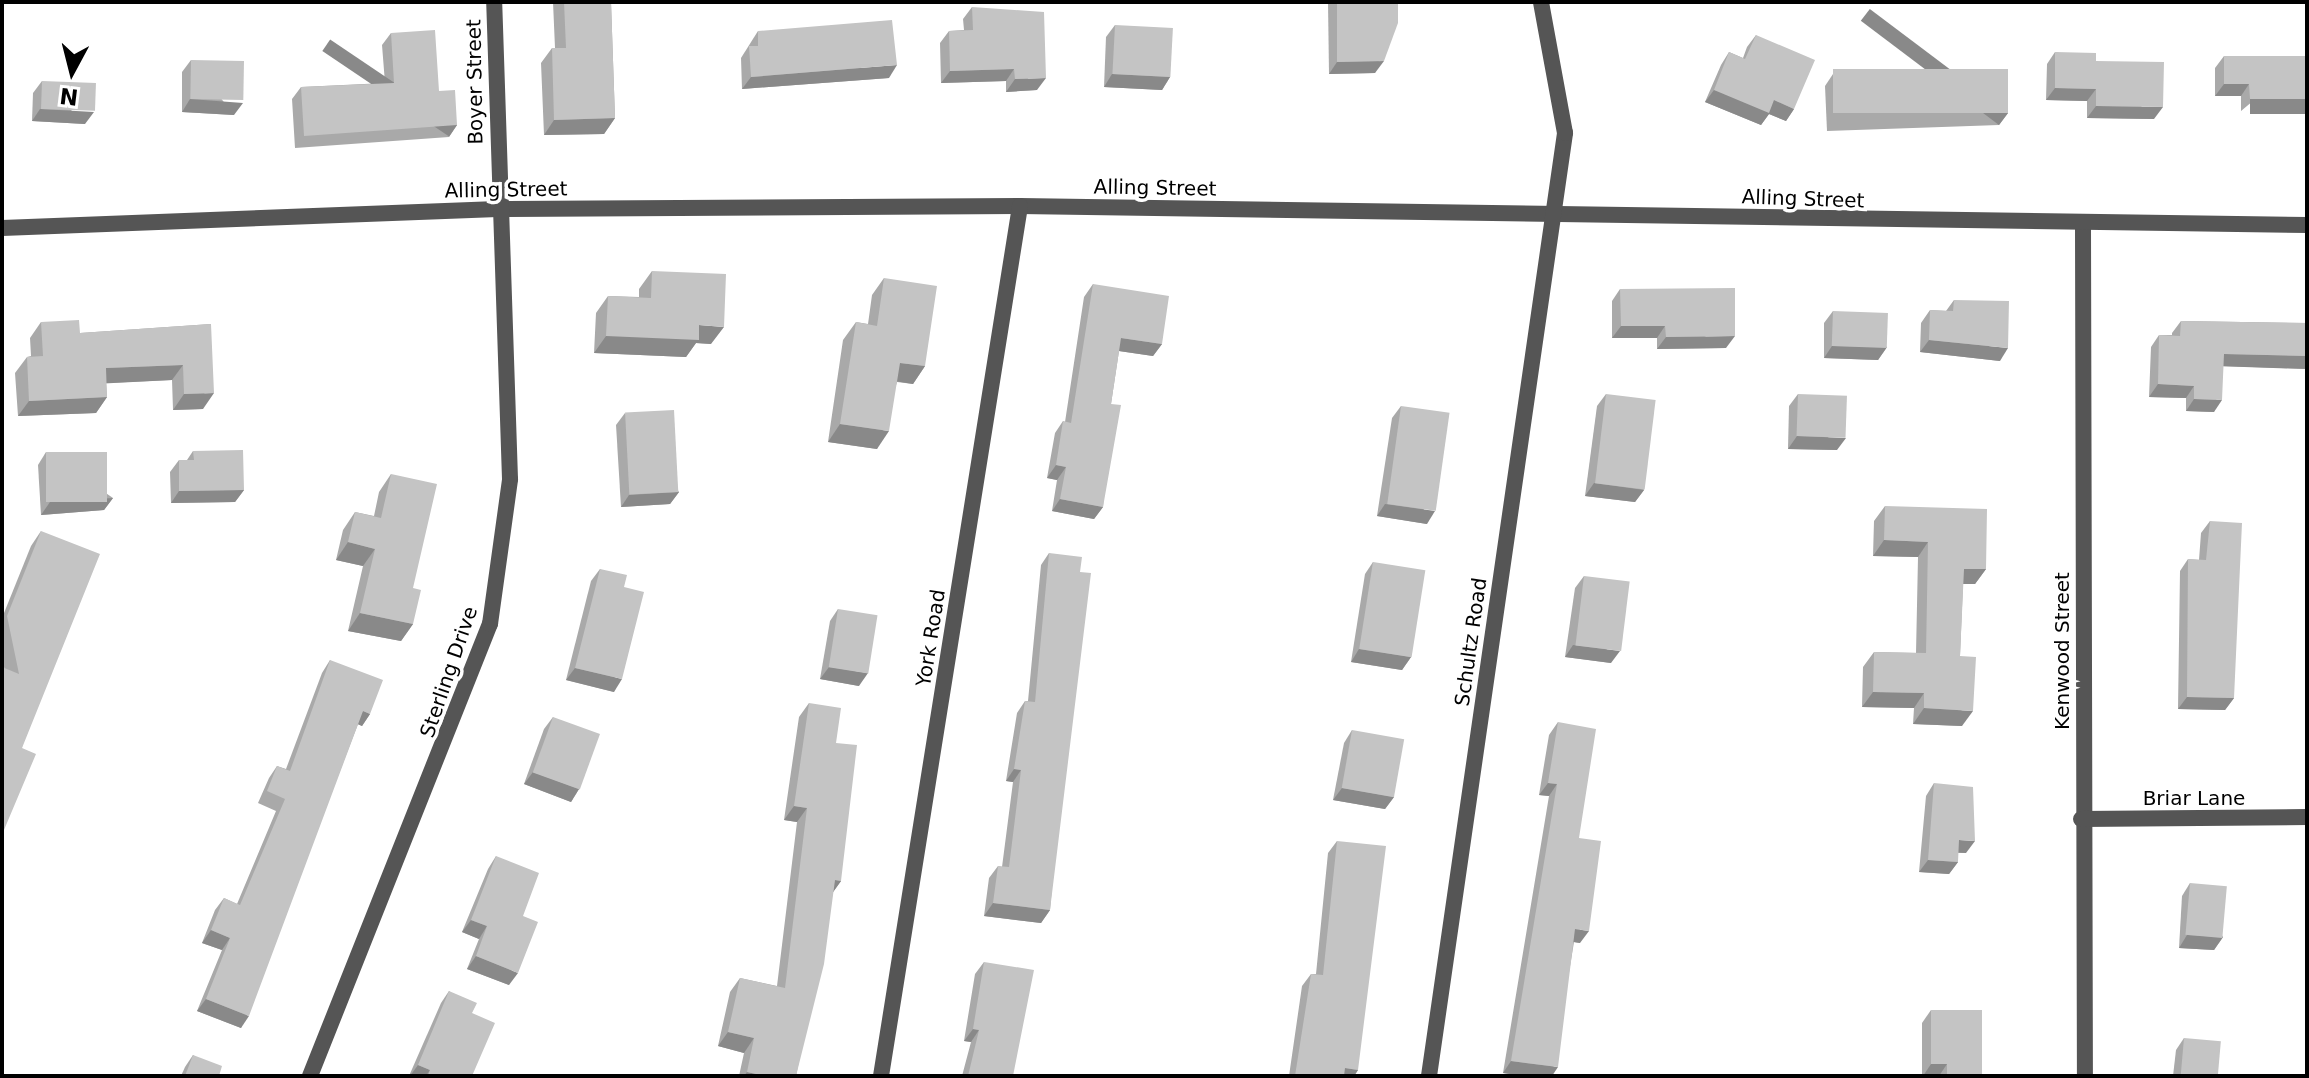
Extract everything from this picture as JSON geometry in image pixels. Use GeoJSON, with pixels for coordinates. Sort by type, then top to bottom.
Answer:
{"type":"FeatureCollection","features":[{"type":"Feature","properties":{"kind":"street","name":"Boyer Street"},"geometry":{"type":"LineString","coordinates":[[494,2],[498,209]]}},
{"type":"Feature","properties":{"kind":"street","name":"Schultz Road"},"geometry":{"type":"LineString","coordinates":[[1429,1076],[1565,133],[1541,2]]}},
{"type":"Feature","properties":{"kind":"street","name":"Alling Street"},"geometry":{"type":"LineString","coordinates":[[2,228],[498,209],[1020,206],[1552,213],[2083,227],[2307,225]]}},
{"type":"Feature","properties":{"kind":"street","name":"York Road"},"geometry":{"type":"LineString","coordinates":[[881,1076],[1020,206]]}},
{"type":"Feature","properties":{"kind":"street","name":"Sterling Drive"},"geometry":{"type":"LineString","coordinates":[[310,1076],[490,624],[510,479],[498,209]]}},
{"type":"Feature","properties":{"kind":"street","name":"Kenwood Street"},"geometry":{"type":"LineString","coordinates":[[2083,227],[2081,819],[2085,1076]]}},
{"type":"Feature","properties":{"kind":"street","name":"Briar Lane"},"geometry":{"type":"LineString","coordinates":[[2081,819],[2307,817]]}},
{"type":"Feature","properties":{"kind":"building"},"geometry":{"type":"Polygon","coordinates":[[[564,2],[611,2],[615,118],[554,120],[552,48],[566,48],[564,2]]]}},
{"type":"Feature","properties":{"kind":"building"},"geometry":{"type":"Polygon","coordinates":[[[1337,2],[1398,2],[1398,23],[1384,61],[1337,62],[1337,2]]]}},
{"type":"Feature","properties":{"kind":"building"},"geometry":{"type":"Polygon","coordinates":[[[972,7],[1044,12],[1046,78],[1015,79],[1014,69],[950,71],[949,31],[973,30],[972,7]]]}},
{"type":"Feature","properties":{"kind":"building"},"geometry":{"type":"Polygon","coordinates":[[[892,20],[897,65],[751,77],[749,46],[758,46],[758,31],[892,20]]]}},
{"type":"Feature","properties":{"kind":"building"},"geometry":{"type":"Polygon","coordinates":[[[1115,25],[1173,28],[1170,77],[1112,74],[1115,25]]]}},
{"type":"Feature","properties":{"kind":"building"},"geometry":{"type":"Polygon","coordinates":[[[435,30],[439,91],[455,90],[457,125],[304,136],[301,87],[394,83],[391,33],[435,30]]]}},
{"type":"Feature","properties":{"kind":"building"},"geometry":{"type":"Polygon","coordinates":[[[1756,35],[1815,60],[1794,109],[1774,100],[1769,113],[1714,90],[1729,52],[1745,59],[1756,35]]]}},
{"type":"Feature","properties":{"kind":"building"},"geometry":{"type":"Polygon","coordinates":[[[2055,52],[2096,53],[2096,61],[2164,62],[2163,107],[2096,106],[2096,89],[2055,88],[2055,52]]]}},
{"type":"Feature","properties":{"kind":"building"},"geometry":{"type":"Polygon","coordinates":[[[2224,56],[2307,56],[2307,99],[2250,99],[2249,84],[2224,84],[2224,56]]]}},
{"type":"Feature","properties":{"kind":"building"},"geometry":{"type":"Polygon","coordinates":[[[191,60],[244,61],[243,100],[190,99],[191,60]]]}},
{"type":"Feature","properties":{"kind":"building"},"geometry":{"type":"Polygon","coordinates":[[[1833,69],[2008,69],[2008,113],[1833,113],[1833,69]]]}},
{"type":"Feature","properties":{"kind":"building"},"geometry":{"type":"Polygon","coordinates":[[[42,81],[96,83],[95,111],[41,109],[42,81]]]}},
{"type":"Feature","properties":{"kind":"building"},"geometry":{"type":"Polygon","coordinates":[[[652,271],[726,274],[724,327],[699,325],[699,340],[606,336],[608,296],[651,298],[652,271]]]}},
{"type":"Feature","properties":{"kind":"building"},"geometry":{"type":"Polygon","coordinates":[[[884,278],[937,286],[925,366],[900,363],[889,431],[840,424],[856,322],[877,326],[884,278]]]}},
{"type":"Feature","properties":{"kind":"building"},"geometry":{"type":"Polygon","coordinates":[[[1093,284],[1169,296],[1162,344],[1121,338],[1111,404],[1121,405],[1103,507],[1060,499],[1066,467],[1056,465],[1063,421],[1071,423],[1093,284]]]}},
{"type":"Feature","properties":{"kind":"building"},"geometry":{"type":"Polygon","coordinates":[[[1735,288],[1735,336],[1666,337],[1665,326],[1621,326],[1620,289],[1735,288]]]}},
{"type":"Feature","properties":{"kind":"building"},"geometry":{"type":"Polygon","coordinates":[[[1954,300],[2009,301],[2008,348],[1929,340],[1930,310],[1953,311],[1954,300]]]}},
{"type":"Feature","properties":{"kind":"building"},"geometry":{"type":"Polygon","coordinates":[[[1833,311],[1888,313],[1887,348],[1832,346],[1833,311]]]}},
{"type":"Feature","properties":{"kind":"building"},"geometry":{"type":"Polygon","coordinates":[[[79,320],[80,333],[211,324],[214,393],[184,394],[183,365],[106,368],[107,397],[29,401],[27,357],[43,356],[41,322],[79,320]]]}},
{"type":"Feature","properties":{"kind":"building"},"geometry":{"type":"Polygon","coordinates":[[[2181,321],[2307,323],[2307,356],[2224,354],[2222,400],[2194,399],[2194,386],[2158,384],[2159,335],[2180,336],[2181,321]]]}},
{"type":"Feature","properties":{"kind":"building"},"geometry":{"type":"Polygon","coordinates":[[[1606,394],[1656,400],[1645,489],[1595,483],[1606,394]]]}},
{"type":"Feature","properties":{"kind":"building"},"geometry":{"type":"Polygon","coordinates":[[[1798,394],[1847,396],[1846,438],[1797,436],[1798,394]]]}},
{"type":"Feature","properties":{"kind":"building"},"geometry":{"type":"Polygon","coordinates":[[[1401,406],[1450,413],[1436,511],[1387,504],[1401,406]]]}},
{"type":"Feature","properties":{"kind":"building"},"geometry":{"type":"Polygon","coordinates":[[[674,410],[678,492],[629,494],[625,413],[674,410]]]}},
{"type":"Feature","properties":{"kind":"building"},"geometry":{"type":"Polygon","coordinates":[[[243,450],[244,490],[179,491],[179,460],[194,460],[193,451],[243,450]]]}},
{"type":"Feature","properties":{"kind":"building"},"geometry":{"type":"Polygon","coordinates":[[[46,452],[107,452],[107,502],[46,502],[46,452]]]}},
{"type":"Feature","properties":{"kind":"building"},"geometry":{"type":"Polygon","coordinates":[[[391,474],[437,484],[413,588],[421,590],[413,624],[360,613],[375,549],[348,542],[355,512],[381,518],[391,474]]]}},
{"type":"Feature","properties":{"kind":"building"},"geometry":{"type":"Polygon","coordinates":[[[1885,506],[1987,509],[1986,569],[1964,569],[1960,656],[1976,657],[1973,711],[1924,708],[1924,693],[1873,692],[1874,652],[1926,653],[1928,542],[1884,540],[1885,506]]]}},
{"type":"Feature","properties":{"kind":"building"},"geometry":{"type":"Polygon","coordinates":[[[2210,521],[2242,523],[2234,698],[2187,697],[2188,559],[2206,560],[2210,521]]]}},
{"type":"Feature","properties":{"kind":"building"},"geometry":{"type":"Polygon","coordinates":[[[41,531],[100,554],[22,748],[36,754],[2,830],[2,667],[19,674],[7,616],[41,531]]]}},
{"type":"Feature","properties":{"kind":"building"},"geometry":{"type":"Polygon","coordinates":[[[1049,553],[1082,557],[1080,572],[1091,573],[1050,910],[993,903],[998,866],[1009,867],[1021,770],[1014,769],[1025,701],[1035,702],[1049,553]]]}},
{"type":"Feature","properties":{"kind":"building"},"geometry":{"type":"Polygon","coordinates":[[[1373,562],[1425,570],[1412,657],[1359,649],[1373,562]]]}},
{"type":"Feature","properties":{"kind":"building"},"geometry":{"type":"Polygon","coordinates":[[[600,569],[627,575],[624,587],[644,592],[622,679],[575,668],[600,569]]]}},
{"type":"Feature","properties":{"kind":"building"},"geometry":{"type":"Polygon","coordinates":[[[1584,576],[1630,582],[1621,651],[1575,645],[1584,576]]]}},
{"type":"Feature","properties":{"kind":"building"},"geometry":{"type":"Polygon","coordinates":[[[838,609],[878,615],[868,674],[829,667],[838,609]]]}},
{"type":"Feature","properties":{"kind":"building"},"geometry":{"type":"Polygon","coordinates":[[[330,660],[383,680],[370,714],[363,711],[249,1016],[206,999],[230,938],[211,930],[224,898],[240,905],[285,799],[267,791],[277,766],[290,771],[330,660]]]}},
{"type":"Feature","properties":{"kind":"building"},"geometry":{"type":"Polygon","coordinates":[[[809,703],[841,708],[836,743],[857,745],[841,881],[835,880],[824,964],[796,1076],[765,1076],[747,1072],[754,1038],[728,1032],[740,978],[785,988],[807,808],[794,806],[809,703]]]}},
{"type":"Feature","properties":{"kind":"building"},"geometry":{"type":"Polygon","coordinates":[[[553,717],[600,734],[580,790],[533,772],[553,717]]]}},
{"type":"Feature","properties":{"kind":"building"},"geometry":{"type":"Polygon","coordinates":[[[1558,722],[1596,729],[1579,838],[1601,841],[1589,931],[1575,929],[1558,1067],[1511,1061],[1557,784],[1548,783],[1558,722]]]}},
{"type":"Feature","properties":{"kind":"building"},"geometry":{"type":"Polygon","coordinates":[[[1352,730],[1404,739],[1394,797],[1342,788],[1352,730]]]}},
{"type":"Feature","properties":{"kind":"building"},"geometry":{"type":"Polygon","coordinates":[[[1934,783],[1973,787],[1975,841],[1959,840],[1958,862],[1928,860],[1934,783]]]}},
{"type":"Feature","properties":{"kind":"building"},"geometry":{"type":"Polygon","coordinates":[[[1337,841],[1386,846],[1358,1070],[1345,1068],[1344,1076],[1295,1076],[1311,974],[1323,975],[1337,841]]]}},
{"type":"Feature","properties":{"kind":"building"},"geometry":{"type":"Polygon","coordinates":[[[496,856],[539,873],[523,916],[538,922],[518,973],[476,956],[487,926],[471,920],[496,856]]]}},
{"type":"Feature","properties":{"kind":"building"},"geometry":{"type":"Polygon","coordinates":[[[2190,883],[2227,886],[2222,938],[2185,935],[2190,883]]]}},
{"type":"Feature","properties":{"kind":"building"},"geometry":{"type":"Polygon","coordinates":[[[984,962],[1034,970],[1013,1076],[968,1076],[979,1030],[973,1029],[984,962]]]}},
{"type":"Feature","properties":{"kind":"building"},"geometry":{"type":"Polygon","coordinates":[[[449,991],[477,1003],[472,1013],[495,1023],[472,1076],[428,1076],[430,1070],[418,1065],[449,991]]]}},
{"type":"Feature","properties":{"kind":"building"},"geometry":{"type":"Polygon","coordinates":[[[1931,1010],[1982,1010],[1982,1076],[1947,1076],[1947,1064],[1931,1064],[1931,1010]]]}},
{"type":"Feature","properties":{"kind":"building"},"geometry":{"type":"Polygon","coordinates":[[[2184,1038],[2221,1041],[2218,1076],[2181,1076],[2184,1038]]]}},
{"type":"Feature","properties":{"kind":"building"},"geometry":{"type":"Polygon","coordinates":[[[193,1055],[222,1066],[219,1076],[185,1076],[193,1055]]]}}]}
